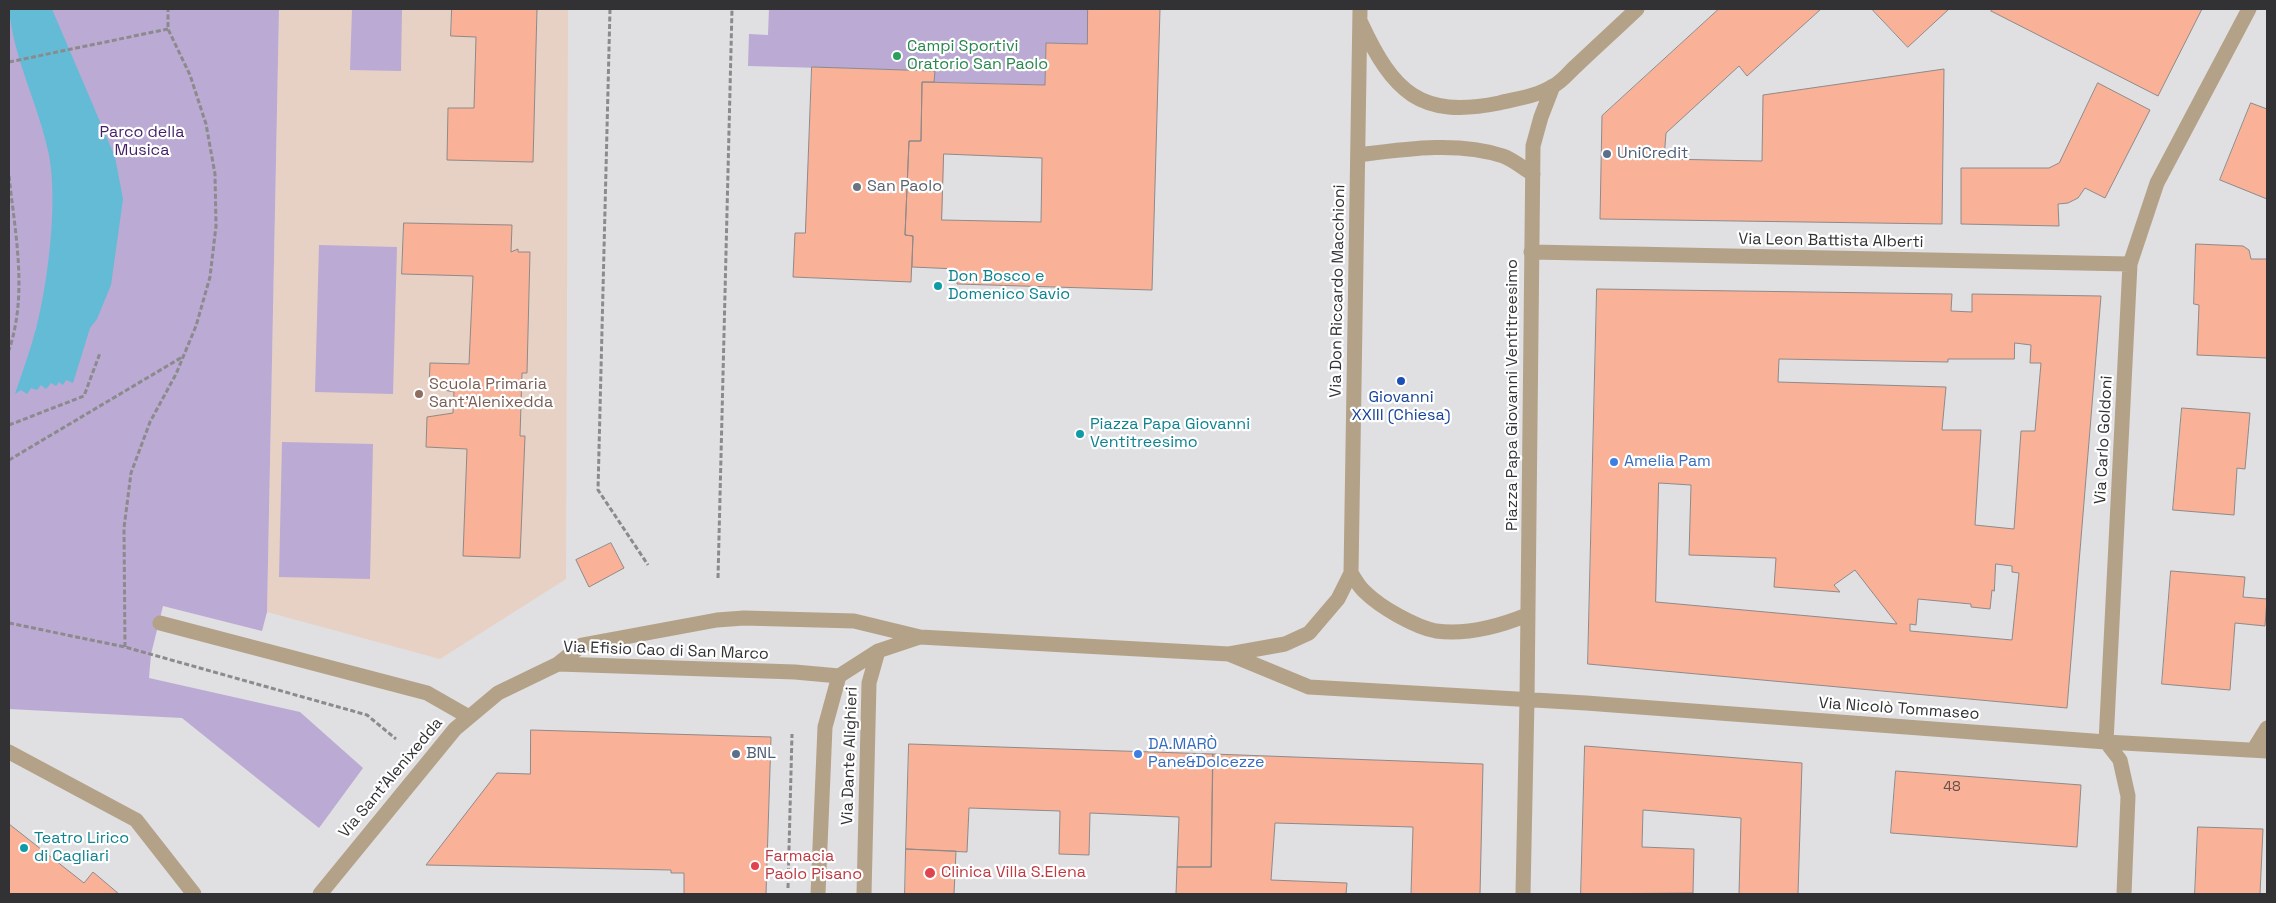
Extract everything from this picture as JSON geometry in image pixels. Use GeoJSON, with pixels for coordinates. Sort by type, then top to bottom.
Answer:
{"type":"FeatureCollection","features":[{"type":"Feature","properties":{"kind":"street"},"geometry":{"type":"LineString","coordinates":[[1360,14],[1374,51],[1409,95],[1426,104],[1448,107],[1480,107],[1518,99],[1553,86],[1637,9]]}},
{"type":"Feature","properties":{"kind":"street","name":"Via Carlo Goldoni"},"geometry":{"type":"LineString","coordinates":[[2106,742],[2130,264],[2157,183],[2250,9]]}},
{"type":"Feature","properties":{"kind":"street","name":"Via Don Riccardo Macchioni"},"geometry":{"type":"LineString","coordinates":[[1350,573],[1360,14]]}},
{"type":"Feature","properties":{"kind":"street","name":"Piazza Papa Giovanni Ventitreesimo"},"geometry":{"type":"LineString","coordinates":[[1523,894],[1528,700],[1533,146],[1541,117],[1553,86]]}},
{"type":"Feature","properties":{"kind":"street"},"geometry":{"type":"LineString","coordinates":[[1358,155],[1448,148],[1474,149],[1506,157],[1533,174]]}},
{"type":"Feature","properties":{"kind":"street","name":"Via Leon Battista Alberti"},"geometry":{"type":"LineString","coordinates":[[1531,252],[2130,264]]}},
{"type":"Feature","properties":{"kind":"street"},"geometry":{"type":"LineString","coordinates":[[558,664],[582,645],[717,620],[744,618],[854,620],[920,637],[1229,654],[1285,644],[1309,633],[1338,599],[1350,573],[1365,592],[1400,617],[1436,631],[1474,630],[1504,624],[1528,616]]}},
{"type":"Feature","properties":{"kind":"street"},"geometry":{"type":"LineString","coordinates":[[160,623],[427,693],[468,717]]}},
{"type":"Feature","properties":{"kind":"street","name":"Via Dante Alighieri"},"geometry":{"type":"LineString","coordinates":[[818,894],[825,727],[839,676],[878,651],[920,637]]}},
{"type":"Feature","properties":{"kind":"street","name":"Via Dante Alighieri"},"geometry":{"type":"LineString","coordinates":[[864,894],[869,683],[878,651]]}},
{"type":"Feature","properties":{"kind":"street"},"geometry":{"type":"LineString","coordinates":[[1229,654],[1308,687],[1528,700]]}},
{"type":"Feature","properties":{"kind":"street","name":"Via Efisio Cao di San Marco"},"geometry":{"type":"LineString","coordinates":[[498,693],[558,664],[795,672],[839,676]]}},
{"type":"Feature","properties":{"kind":"street","name":"Via Sant'Alenixedda"},"geometry":{"type":"LineString","coordinates":[[320,894],[449,736],[468,717],[498,693]]}},
{"type":"Feature","properties":{"kind":"street","name":"Via Nicolò Tommaseo"},"geometry":{"type":"LineString","coordinates":[[1528,700],[2106,742],[2261,750]]}},
{"type":"Feature","properties":{"kind":"street"},"geometry":{"type":"LineString","coordinates":[[2261,750],[2267,728]]}},
{"type":"Feature","properties":{"kind":"street"},"geometry":{"type":"LineString","coordinates":[[2106,742],[2120,760],[2128,796],[2124,894]]}},
{"type":"Feature","properties":{"kind":"street"},"geometry":{"type":"LineString","coordinates":[[9,752],[136,820],[194,894]]}},
{"type":"Feature","properties":{"kind":"path"},"geometry":{"type":"LineString","coordinates":[[125,647],[124,528],[130,482],[150,422],[185,355],[196,326],[210,277],[214,252],[216,200],[212,149],[204,115],[190,74],[168,29],[168,9]]}},
{"type":"Feature","properties":{"kind":"path"},"geometry":{"type":"LineString","coordinates":[[610,9],[598,490],[648,565]]}},
{"type":"Feature","properties":{"kind":"path"},"geometry":{"type":"LineString","coordinates":[[718,578],[732,9]]}},
{"type":"Feature","properties":{"kind":"path"},"geometry":{"type":"LineString","coordinates":[[9,62],[168,29]]}},
{"type":"Feature","properties":{"kind":"path"},"geometry":{"type":"LineString","coordinates":[[9,176],[19,270],[18,304],[9,350]]}},
{"type":"Feature","properties":{"kind":"path"},"geometry":{"type":"LineString","coordinates":[[9,425],[84,396],[100,354]]}},
{"type":"Feature","properties":{"kind":"path"},"geometry":{"type":"LineString","coordinates":[[9,460],[185,355]]}},
{"type":"Feature","properties":{"kind":"path"},"geometry":{"type":"LineString","coordinates":[[9,623],[125,647],[367,715],[396,739]]}},
{"type":"Feature","properties":{"kind":"path"},"geometry":{"type":"LineString","coordinates":[[788,894],[792,734]]}},
{"type":"Feature","properties":{"kind":"shaded area","name":"Scuola Primaria Sant'Alenixedda"},"geometry":{"type":"Polygon","coordinates":[[[279,9],[568,9],[566,579],[440,659],[267,612],[279,9]]]}},
{"type":"Feature","properties":{"kind":"green space","name":"Parco della Musica"},"geometry":{"type":"Polygon","coordinates":[[[9,9],[279,9],[267,612],[262,631],[163,606],[151,654],[149,678],[300,712],[363,768],[319,828],[182,718],[9,709],[9,9]]]}},
{"type":"Feature","properties":{"kind":"green space"},"geometry":{"type":"Polygon","coordinates":[[[352,9],[402,9],[401,71],[350,70],[352,9]]]}},
{"type":"Feature","properties":{"kind":"green space","name":"Campi Sportivi Oratorio San Paolo"},"geometry":{"type":"Polygon","coordinates":[[[769,9],[1088,9],[1087,44],[1046,43],[1045,85],[934,82],[934,71],[748,66],[749,34],[768,35],[769,9]]]}},
{"type":"Feature","properties":{"kind":"green space"},"geometry":{"type":"Polygon","coordinates":[[[319,245],[397,247],[393,394],[315,392],[319,245]]]}},
{"type":"Feature","properties":{"kind":"green space"},"geometry":{"type":"Polygon","coordinates":[[[282,442],[373,444],[370,579],[279,577],[282,442]]]}},
{"type":"Feature","properties":{"kind":"water"},"geometry":{"type":"Polygon","coordinates":[[[9,9],[52,9],[115,157],[123,199],[111,285],[97,319],[90,328],[73,383],[66,380],[63,385],[59,382],[56,386],[51,383],[46,389],[41,385],[37,390],[31,388],[27,394],[21,390],[15,394],[36,329],[48,266],[52,219],[52,174],[45,137],[16,47],[9,9]]]}},
{"type":"Feature","properties":{"kind":"building"},"geometry":{"type":"Polygon","coordinates":[[[452,9],[537,9],[533,162],[447,160],[448,108],[474,108],[476,37],[451,36],[452,9]]]}},
{"type":"Feature","properties":{"kind":"building"},"geometry":{"type":"Polygon","coordinates":[[[1088,9],[1160,9],[1152,290],[957,284],[957,269],[912,267],[913,236],[905,235],[909,141],[921,141],[922,82],[1045,85],[1046,43],[1087,44],[1088,9]],[[944,154],[942,220],[1041,222],[1042,158],[944,154]]]}},
{"type":"Feature","properties":{"kind":"building"},"geometry":{"type":"Polygon","coordinates":[[[1719,9],[1821,9],[1747,76],[1739,66],[1666,133],[1664,159],[1762,161],[1763,95],[1944,69],[1942,224],[1600,219],[1602,116],[1719,9]]]}},
{"type":"Feature","properties":{"kind":"building"},"geometry":{"type":"Polygon","coordinates":[[[1872,9],[1949,9],[1908,47],[1872,9]]]}},
{"type":"Feature","properties":{"kind":"building"},"geometry":{"type":"Polygon","coordinates":[[[1993,9],[2202,9],[2158,96],[1991,11],[1993,9]]]}},
{"type":"Feature","properties":{"kind":"building","name":"San Paolo"},"geometry":{"type":"Polygon","coordinates":[[[812,67],[935,71],[934,82],[922,82],[921,141],[909,141],[905,235],[913,236],[911,282],[793,277],[795,233],[805,233],[812,67]]]}},
{"type":"Feature","properties":{"kind":"building"},"geometry":{"type":"Polygon","coordinates":[[[2098,83],[2150,110],[2105,198],[2085,188],[2078,198],[2068,203],[2058,204],[2059,226],[1961,224],[1961,168],[2049,168],[2059,163],[2098,83]]]}},
{"type":"Feature","properties":{"kind":"building"},"geometry":{"type":"Polygon","coordinates":[[[2251,103],[2267,109],[2267,199],[2220,180],[2251,103]]]}},
{"type":"Feature","properties":{"kind":"building"},"geometry":{"type":"Polygon","coordinates":[[[404,223],[512,225],[511,252],[518,249],[518,252],[530,252],[527,373],[522,373],[520,436],[525,436],[520,558],[463,556],[467,449],[426,447],[427,417],[453,413],[454,392],[429,387],[430,363],[469,364],[473,276],[402,274],[404,223]]]}},
{"type":"Feature","properties":{"kind":"building"},"geometry":{"type":"Polygon","coordinates":[[[2196,244],[2243,246],[2249,250],[2251,259],[2267,259],[2267,358],[2197,355],[2199,305],[2194,304],[2196,244]]]}},
{"type":"Feature","properties":{"kind":"building"},"geometry":{"type":"Polygon","coordinates":[[[1597,289],[1952,294],[1951,311],[1972,312],[1972,294],[2101,296],[2067,708],[1588,664],[1597,289]],[[2015,343],[2014,359],[1948,359],[1948,362],[1779,359],[1778,382],[1946,387],[1942,430],[1981,430],[1975,525],[2014,529],[2021,431],[2035,431],[2041,363],[2030,363],[2031,345],[2015,343]],[[1659,483],[1656,602],[1897,624],[1855,570],[1834,585],[1840,592],[1774,587],[1776,558],[1689,555],[1691,485],[1659,483]],[[1996,564],[1994,591],[1992,590],[1990,609],[1971,607],[1971,604],[1918,599],[1916,625],[1910,624],[1910,631],[2012,640],[2019,573],[2012,572],[2012,566],[1996,564]]]}},
{"type":"Feature","properties":{"kind":"building"},"geometry":{"type":"Polygon","coordinates":[[[2182,408],[2250,413],[2245,469],[2237,468],[2234,515],[2173,510],[2182,408]]]}},
{"type":"Feature","properties":{"kind":"building"},"geometry":{"type":"Polygon","coordinates":[[[611,543],[624,568],[589,587],[576,560],[611,543]]]}},
{"type":"Feature","properties":{"kind":"building"},"geometry":{"type":"Polygon","coordinates":[[[2171,571],[2245,577],[2243,597],[2267,599],[2265,626],[2235,623],[2230,690],[2162,684],[2171,571]]]}},
{"type":"Feature","properties":{"kind":"building"},"geometry":{"type":"Polygon","coordinates":[[[531,730],[771,737],[766,894],[684,894],[684,873],[671,873],[671,870],[426,865],[497,773],[530,774],[531,730]]]}},
{"type":"Feature","properties":{"kind":"building"},"geometry":{"type":"Polygon","coordinates":[[[909,744],[1213,754],[1211,867],[1177,867],[1179,817],[1090,813],[1089,855],[1059,854],[1060,811],[969,808],[967,852],[906,849],[909,744]]]}},
{"type":"Feature","properties":{"kind":"building"},"geometry":{"type":"Polygon","coordinates":[[[1585,746],[1802,763],[1798,894],[1739,894],[1741,818],[1643,810],[1642,847],[1694,849],[1693,893],[1581,894],[1585,746]]]}},
{"type":"Feature","properties":{"kind":"building"},"geometry":{"type":"Polygon","coordinates":[[[1213,754],[1483,764],[1480,894],[1411,894],[1413,827],[1275,823],[1271,880],[1347,883],[1346,894],[1176,894],[1177,867],[1211,867],[1213,754]]]}},
{"type":"Feature","properties":{"kind":"building"},"geometry":{"type":"Polygon","coordinates":[[[1896,771],[2081,785],[2077,847],[1891,833],[1896,771]]]}},
{"type":"Feature","properties":{"kind":"building","name":"Teatro Lirico di Cagliari"},"geometry":{"type":"Polygon","coordinates":[[[9,824],[84,883],[93,872],[119,894],[9,894],[9,824]]]}},
{"type":"Feature","properties":{"kind":"building"},"geometry":{"type":"Polygon","coordinates":[[[2198,827],[2263,829],[2260,894],[2195,894],[2198,827]]]}},
{"type":"Feature","properties":{"kind":"building","name":"Clinica Villa S.Elena"},"geometry":{"type":"Polygon","coordinates":[[[906,849],[956,851],[954,894],[905,894],[906,849]]]}},
{"type":"Feature","properties":{"kind":"place","name":"Campi Sportivi Oratorio San Paolo"},"geometry":{"type":"Point","coordinates":[897,56]}},
{"type":"Feature","properties":{"kind":"place","name":"UniCredit"},"geometry":{"type":"Point","coordinates":[1607,154]}},
{"type":"Feature","properties":{"kind":"place","name":"San Paolo"},"geometry":{"type":"Point","coordinates":[857,187]}},
{"type":"Feature","properties":{"kind":"place","name":"Don Bosco e Domenico Savio"},"geometry":{"type":"Point","coordinates":[938,286]}},
{"type":"Feature","properties":{"kind":"place","name":"Giovanni XXIII (Chiesa)"},"geometry":{"type":"Point","coordinates":[1401,381]}},
{"type":"Feature","properties":{"kind":"place","name":"Scuola Primaria Sant'Alenixedda"},"geometry":{"type":"Point","coordinates":[419,394]}},
{"type":"Feature","properties":{"kind":"place","name":"Piazza Papa Giovanni Ventitreesimo"},"geometry":{"type":"Point","coordinates":[1080,434]}},
{"type":"Feature","properties":{"kind":"place","name":"Amelia Pam"},"geometry":{"type":"Point","coordinates":[1614,462]}},
{"type":"Feature","properties":{"kind":"place","name":"BNL"},"geometry":{"type":"Point","coordinates":[736,754]}},
{"type":"Feature","properties":{"kind":"place","name":"DA.MARÒ Pane&Dolcezze"},"geometry":{"type":"Point","coordinates":[1138,754]}},
{"type":"Feature","properties":{"kind":"place","name":"Teatro Lirico di Cagliari"},"geometry":{"type":"Point","coordinates":[24,848]}},
{"type":"Feature","properties":{"kind":"place","name":"Farmacia Paolo Pisano"},"geometry":{"type":"Point","coordinates":[755,866]}},
{"type":"Feature","properties":{"kind":"place","name":"Clinica Villa S.Elena"},"geometry":{"type":"Point","coordinates":[930,873]}}]}
